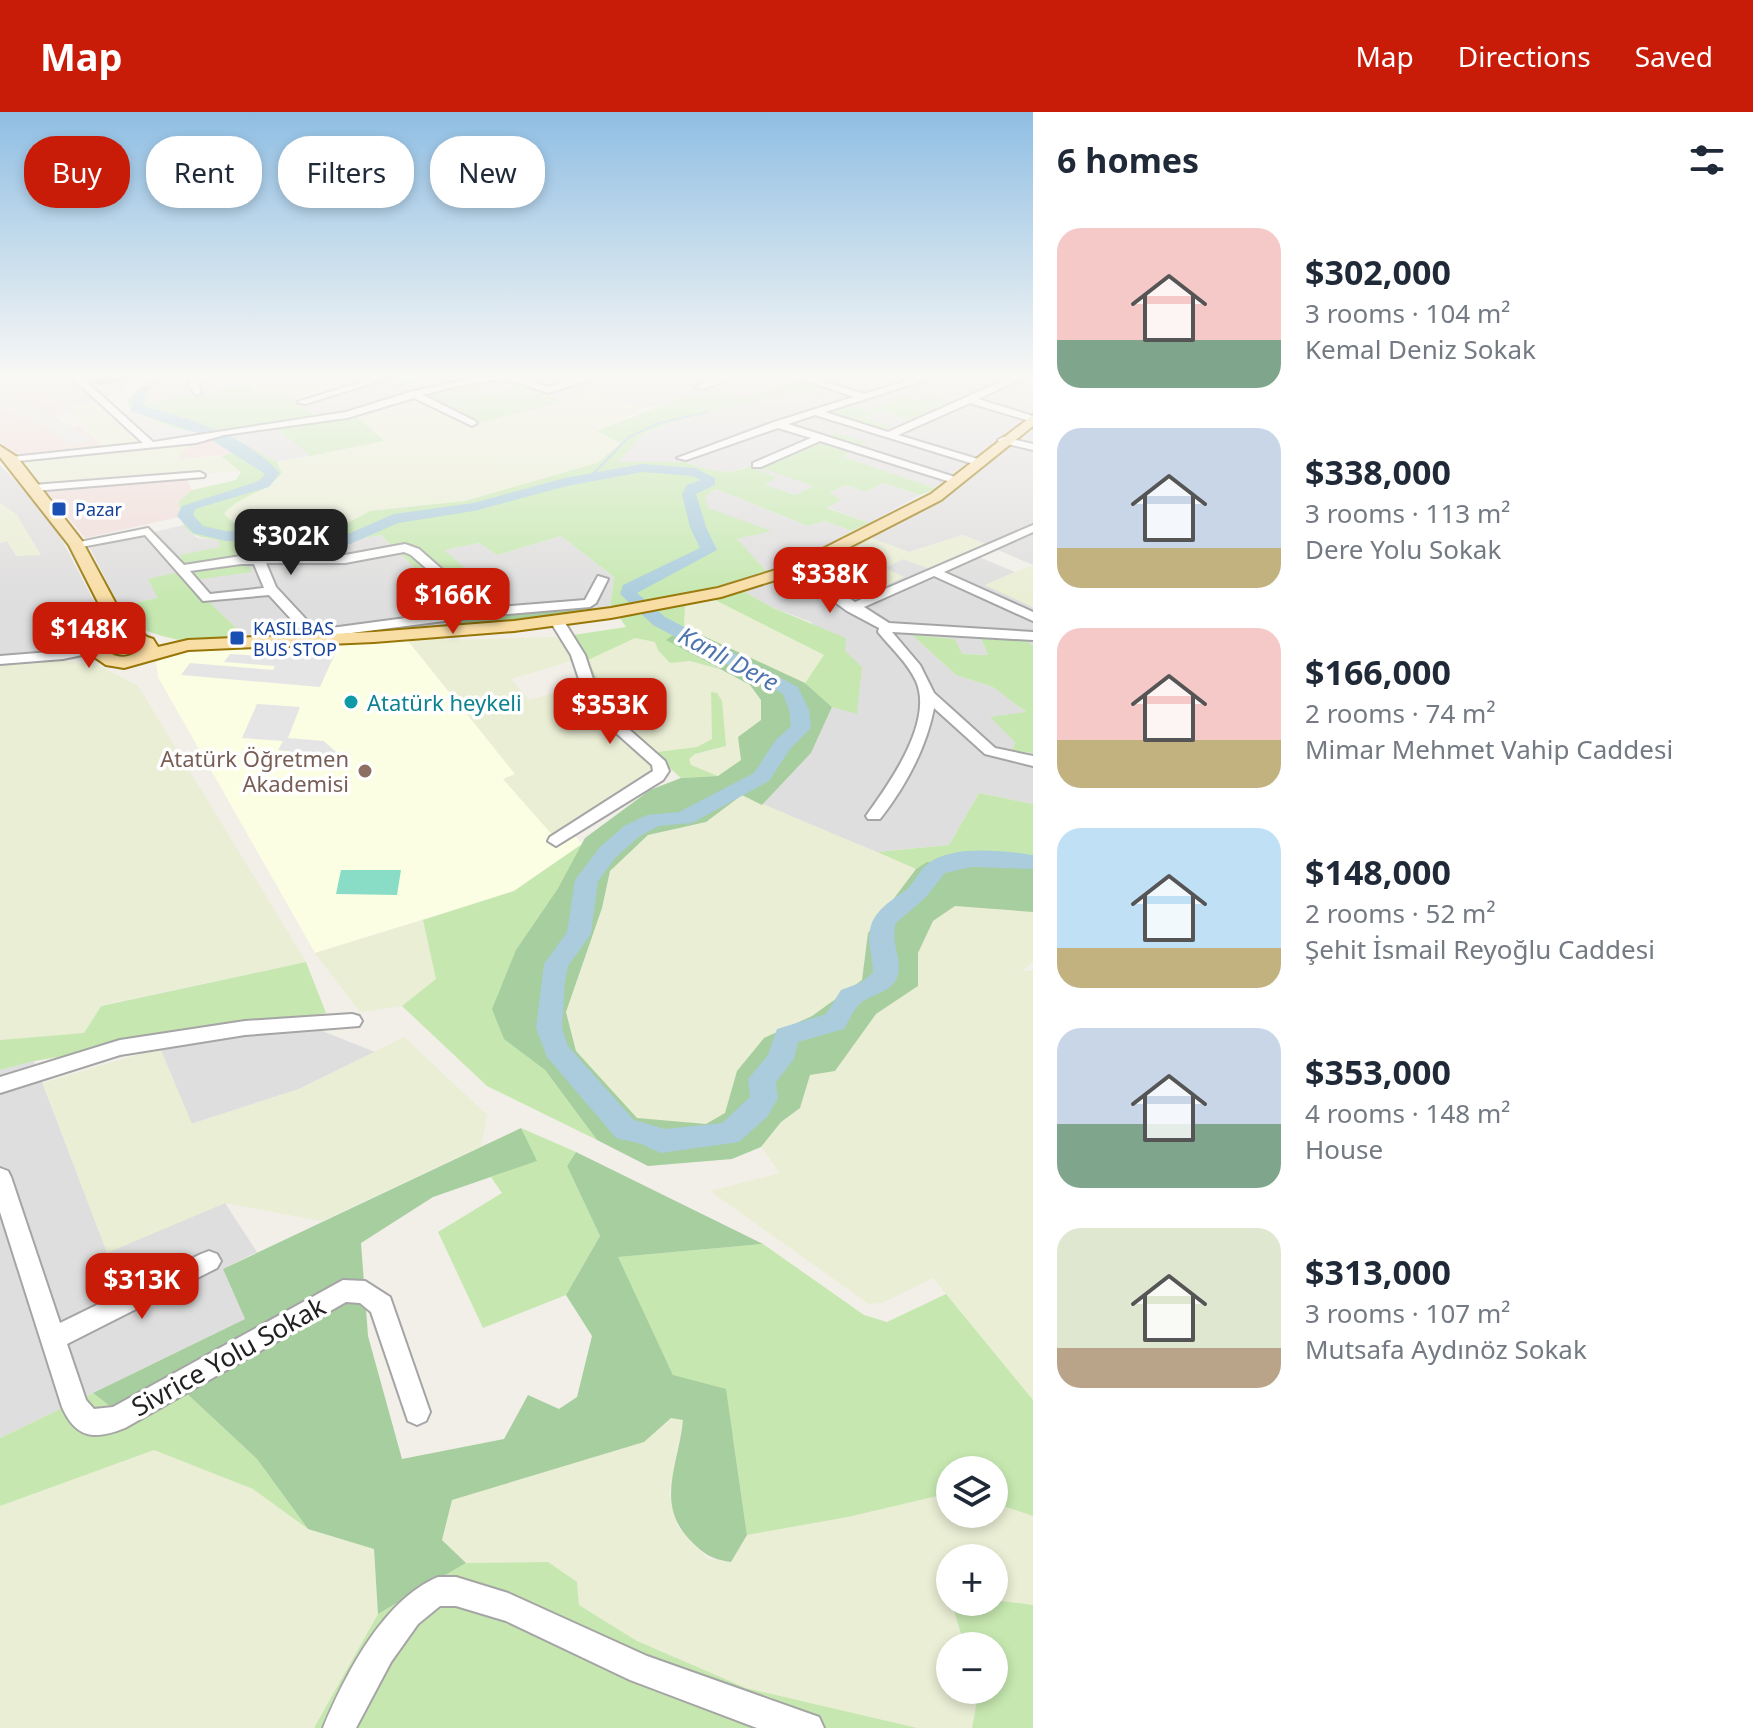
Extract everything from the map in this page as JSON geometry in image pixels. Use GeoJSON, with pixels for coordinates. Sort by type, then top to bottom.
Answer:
{"type":"FeatureCollection","features":[{"type":"Feature","properties":{"kind":"main road"},"geometry":{"type":"LineString","coordinates":[[116,620],[107,649],[557,621],[668,603],[721,592],[795,569],[936,497],[991,450]]}},
{"type":"Feature","properties":{"kind":"main road"},"geometry":{"type":"LineString","coordinates":[[4,453],[76,544],[116,620],[142,645]]}},
{"type":"Feature","properties":{"kind":"street"},"geometry":{"type":"LineString","coordinates":[[4,453],[46,450]]}},
{"type":"Feature","properties":{"kind":"street"},"geometry":{"type":"LineString","coordinates":[[682,458],[703,450]]}},
{"type":"Feature","properties":{"kind":"street"},"geometry":{"type":"LineString","coordinates":[[757,465],[790,450]]}},
{"type":"Feature","properties":{"kind":"street"},"geometry":{"type":"LineString","coordinates":[[859,450],[957,481]]}},
{"type":"Feature","properties":{"kind":"street"},"geometry":{"type":"LineString","coordinates":[[939,450],[977,462]]}},
{"type":"Feature","properties":{"kind":"street"},"geometry":{"type":"LineString","coordinates":[[33,488],[200,475]]}},
{"type":"Feature","properties":{"kind":"street"},"geometry":{"type":"LineString","coordinates":[[852,608],[1032,530]]}},
{"type":"Feature","properties":{"kind":"street"},"geometry":{"type":"LineString","coordinates":[[76,544],[148,531],[207,598],[273,591]]}},
{"type":"Feature","properties":{"kind":"street"},"geometry":{"type":"LineString","coordinates":[[182,569],[259,560],[345,559],[405,548],[415,552],[483,612]]}},
{"type":"Feature","properties":{"kind":"street"},"geometry":{"type":"LineString","coordinates":[[259,560],[260,571],[273,591],[309,630],[307,637],[483,612],[590,603],[618,611]]}},
{"type":"Feature","properties":{"kind":"street"},"geometry":{"type":"LineString","coordinates":[[795,569],[886,627],[1033,636]]}},
{"type":"Feature","properties":{"kind":"street"},"geometry":{"type":"LineString","coordinates":[[934,572],[1033,617]]}},
{"type":"Feature","properties":{"kind":"street"},"geometry":{"type":"LineString","coordinates":[[590,603],[602,579]]}},
{"type":"Feature","properties":{"kind":"street"},"geometry":{"type":"LineString","coordinates":[[556,841],[657,777],[661,771],[660,764],[602,713],[593,700],[578,655],[557,621]]}},
{"type":"Feature","properties":{"kind":"street"},"geometry":{"type":"LineString","coordinates":[[886,627],[885,632],[915,669],[927,694],[990,751],[1033,761]]}},
{"type":"Feature","properties":{"kind":"street"},"geometry":{"type":"LineString","coordinates":[[0,660],[107,649]]}},
{"type":"Feature","properties":{"kind":"street"},"geometry":{"type":"LineString","coordinates":[[874,816],[897,788],[915,748],[927,694]]}},
{"type":"Feature","properties":{"kind":"street"},"geometry":{"type":"LineString","coordinates":[[0,1085],[120,1048],[245,1028],[352,1021]]}},
{"type":"Feature","properties":{"kind":"street","name":"Sivrice Yolu Sokak"},"geometry":{"type":"LineString","coordinates":[[0,1177],[75,1407],[88,1423],[116,1419],[343,1291],[365,1292],[381,1305],[417,1412]]}},
{"type":"Feature","properties":{"kind":"street"},"geometry":{"type":"LineString","coordinates":[[53,1339],[209,1261]]}},
{"type":"Feature","properties":{"kind":"street"},"geometry":{"type":"LineString","coordinates":[[339,1728],[400,1622],[419,1603],[439,1592],[481,1596],[641,1669],[808,1728]]}},
{"type":"Feature","properties":{"kind":"shaded area"},"geometry":{"type":"Polygon","coordinates":[[[9,450],[72,450],[18,458],[9,450]]]}},
{"type":"Feature","properties":{"kind":"shaded area"},"geometry":{"type":"Polygon","coordinates":[[[118,450],[185,450],[177,460],[221,456],[241,471],[42,485],[24,461],[118,450]]]}},
{"type":"Feature","properties":{"kind":"shaded area"},"geometry":{"type":"Polygon","coordinates":[[[185,450],[238,453],[176,460],[185,450]]]}},
{"type":"Feature","properties":{"kind":"shaded area"},"geometry":{"type":"Polygon","coordinates":[[[255,450],[303,450],[310,456],[277,462],[255,450]]]}},
{"type":"Feature","properties":{"kind":"shaded area"},"geometry":{"type":"Polygon","coordinates":[[[335,450],[613,450],[597,463],[465,501],[370,511],[342,526],[234,523],[224,513],[230,506],[276,481],[282,473],[277,462],[335,450]]]}},
{"type":"Feature","properties":{"kind":"shaded area"},"geometry":{"type":"Polygon","coordinates":[[[628,450],[831,450],[761,467],[814,486],[795,495],[764,485],[776,477],[745,467],[730,472],[709,470],[685,462],[617,462],[628,450]]]}},
{"type":"Feature","properties":{"kind":"shaded area"},"geometry":{"type":"Polygon","coordinates":[[[853,450],[986,450],[937,489],[843,457],[853,450]]]}},
{"type":"Feature","properties":{"kind":"shaded area"},"geometry":{"type":"Polygon","coordinates":[[[1002,450],[1033,450],[1033,565],[963,535],[909,552],[871,538],[938,503],[1002,450]]]}},
{"type":"Feature","properties":{"kind":"shaded area"},"geometry":{"type":"Polygon","coordinates":[[[0,465],[41,508],[63,542],[108,628],[56,660],[0,663],[0,543],[7,541],[17,515],[0,503],[0,465]]]}},
{"type":"Feature","properties":{"kind":"shaded area"},"geometry":{"type":"Polygon","coordinates":[[[184,473],[192,490],[179,501],[179,517],[85,538],[42,485],[184,473]]]}},
{"type":"Feature","properties":{"kind":"shaded area"},"geometry":{"type":"Polygon","coordinates":[[[884,483],[920,495],[869,523],[826,507],[841,498],[828,494],[846,485],[866,492],[884,483]]]}},
{"type":"Feature","properties":{"kind":"shaded area"},"geometry":{"type":"Polygon","coordinates":[[[716,489],[808,526],[825,521],[852,531],[792,565],[767,572],[736,539],[770,531],[707,508],[705,497],[716,489]]]}},
{"type":"Feature","properties":{"kind":"shaded area"},"geometry":{"type":"Polygon","coordinates":[[[0,503],[17,515],[41,555],[16,556],[7,541],[0,543],[0,503]]]}},
{"type":"Feature","properties":{"kind":"shaded area"},"geometry":{"type":"Polygon","coordinates":[[[183,525],[197,538],[219,540],[221,547],[179,555],[189,570],[159,598],[119,606],[90,548],[183,525]]]}},
{"type":"Feature","properties":{"kind":"shaded area"},"geometry":{"type":"Polygon","coordinates":[[[381,535],[458,610],[458,625],[246,637],[186,580],[251,572],[235,541],[343,542],[381,535]]]}},
{"type":"Feature","properties":{"kind":"shaded area"},"geometry":{"type":"Polygon","coordinates":[[[963,535],[986,544],[930,569],[903,559],[885,568],[904,577],[885,586],[828,561],[871,538],[909,552],[963,535]]]}},
{"type":"Feature","properties":{"kind":"shaded area"},"geometry":{"type":"Polygon","coordinates":[[[561,536],[614,577],[610,609],[597,612],[516,611],[443,550],[479,543],[497,555],[561,536]]]}},
{"type":"Feature","properties":{"kind":"shaded area"},"geometry":{"type":"Polygon","coordinates":[[[969,553],[1015,572],[986,585],[1033,607],[1033,646],[1024,640],[981,640],[988,655],[961,654],[955,639],[913,636],[956,675],[993,687],[1027,713],[992,717],[1015,742],[1012,751],[1033,753],[1033,804],[979,793],[949,845],[877,852],[762,805],[811,753],[832,707],[857,713],[811,622],[771,607],[743,591],[828,561],[885,586],[884,568],[903,559],[930,569],[969,553]]]}},
{"type":"Feature","properties":{"kind":"shaded area"},"geometry":{"type":"Polygon","coordinates":[[[1033,565],[1033,607],[985,585],[1015,572],[1033,565]]]}},
{"type":"Feature","properties":{"kind":"shaded area"},"geometry":{"type":"Polygon","coordinates":[[[711,598],[824,655],[805,683],[684,627],[685,604],[711,598]]]}},
{"type":"Feature","properties":{"kind":"shaded area"},"geometry":{"type":"Polygon","coordinates":[[[444,636],[444,640],[557,637],[568,649],[572,661],[511,679],[529,700],[580,686],[586,706],[654,768],[555,838],[503,779],[515,774],[408,641],[444,636]]]}},
{"type":"Feature","properties":{"kind":"shaded area"},"geometry":{"type":"Polygon","coordinates":[[[635,638],[655,642],[670,663],[690,661],[719,669],[750,685],[761,700],[761,720],[739,737],[741,760],[718,776],[691,765],[689,759],[695,754],[717,749],[711,693],[712,739],[697,747],[657,752],[615,714],[610,697],[618,694],[596,675],[588,659],[635,638]]]}},
{"type":"Feature","properties":{"kind":"shaded area","name":"Atatürk Öğretmen Akademisi"},"geometry":{"type":"Polygon","coordinates":[[[409,639],[582,844],[514,891],[315,953],[158,677],[156,662],[177,653],[409,639]]]}},
{"type":"Feature","properties":{"kind":"shaded area"},"geometry":{"type":"Polygon","coordinates":[[[230,654],[289,658],[291,655],[334,656],[320,687],[181,675],[190,663],[273,670],[275,666],[224,662],[230,654]]]}},
{"type":"Feature","properties":{"kind":"shaded area"},"geometry":{"type":"Polygon","coordinates":[[[56,660],[98,665],[138,686],[306,962],[101,1005],[84,1033],[0,1040],[0,663],[56,660]]]}},
{"type":"Feature","properties":{"kind":"shaded area"},"geometry":{"type":"Polygon","coordinates":[[[257,704],[300,707],[288,738],[324,741],[348,763],[329,768],[315,755],[278,750],[283,741],[242,738],[257,704]]]}},
{"type":"Feature","properties":{"kind":"shaded area"},"geometry":{"type":"Polygon","coordinates":[[[742,795],[916,869],[868,933],[862,980],[812,1016],[764,1038],[737,1071],[726,1113],[706,1124],[672,1124],[637,1119],[576,1051],[566,1012],[602,908],[610,871],[648,835],[706,822],[742,795]]]}},
{"type":"Feature","properties":{"kind":"shaded area"},"geometry":{"type":"Polygon","coordinates":[[[955,906],[1033,912],[1033,962],[1021,972],[1033,970],[1033,1400],[933,1278],[882,1303],[869,1304],[710,1191],[780,1173],[761,1147],[781,1122],[800,1108],[810,1075],[835,1071],[876,1014],[918,986],[918,953],[933,921],[955,906]]]}},
{"type":"Feature","properties":{"kind":"shaded area"},"geometry":{"type":"Polygon","coordinates":[[[423,920],[437,979],[402,1006],[360,1012],[315,953],[423,920]]]}},
{"type":"Feature","properties":{"kind":"shaded area"},"geometry":{"type":"Polygon","coordinates":[[[317,1029],[375,1052],[299,1089],[191,1124],[160,1048],[246,1035],[317,1029]]]}},
{"type":"Feature","properties":{"kind":"shaded area"},"geometry":{"type":"Polygon","coordinates":[[[404,1037],[487,1115],[481,1146],[322,1221],[225,1203],[107,1253],[43,1083],[160,1048],[192,1124],[299,1089],[404,1037]]]}},
{"type":"Feature","properties":{"kind":"shaded area"},"geometry":{"type":"Polygon","coordinates":[[[34,1061],[107,1252],[225,1203],[257,1252],[223,1269],[245,1319],[0,1438],[0,1070],[34,1061]]]}},
{"type":"Feature","properties":{"kind":"shaded area"},"geometry":{"type":"Polygon","coordinates":[[[671,1417],[683,1419],[669,1493],[677,1526],[708,1559],[731,1562],[747,1535],[848,1517],[936,1496],[936,1528],[1008,1528],[1008,1508],[1033,1516],[1033,1605],[1008,1602],[1008,1544],[936,1544],[936,1616],[955,1616],[960,1632],[936,1632],[936,1704],[976,1704],[972,1728],[910,1728],[746,1688],[637,1641],[579,1605],[577,1582],[548,1562],[466,1563],[442,1540],[452,1500],[644,1442],[671,1417]]]}},
{"type":"Feature","properties":{"kind":"shaded area"},"geometry":{"type":"Polygon","coordinates":[[[154,1450],[254,1489],[308,1529],[374,1549],[378,1614],[314,1728],[0,1728],[0,1506],[154,1450]]]}},
{"type":"Feature","properties":{"kind":"green space"},"geometry":{"type":"Polygon","coordinates":[[[235,450],[256,450],[277,462],[282,473],[224,514],[234,523],[342,526],[370,511],[465,501],[597,463],[612,450],[629,450],[618,462],[685,462],[709,470],[730,472],[749,467],[777,477],[765,485],[795,495],[813,486],[759,467],[797,450],[851,450],[844,457],[937,489],[920,495],[884,483],[866,492],[846,485],[829,493],[842,499],[827,508],[869,523],[852,531],[825,521],[808,526],[716,489],[705,497],[708,508],[772,531],[737,539],[767,572],[678,597],[610,609],[614,577],[561,536],[497,555],[479,543],[444,550],[516,611],[458,619],[458,610],[381,535],[343,542],[235,541],[252,572],[187,581],[246,637],[183,641],[135,627],[119,606],[158,598],[148,579],[188,570],[179,555],[220,547],[218,540],[188,531],[181,519],[179,501],[192,490],[236,480],[241,472],[221,456],[237,452],[235,450]]]}},
{"type":"Feature","properties":{"kind":"green space"},"geometry":{"type":"Polygon","coordinates":[[[303,450],[338,450],[310,456],[303,450]]]}},
{"type":"Feature","properties":{"kind":"green space"},"geometry":{"type":"Polygon","coordinates":[[[743,591],[771,607],[846,638],[845,651],[862,667],[857,714],[832,707],[805,683],[824,655],[711,598],[743,591]]]}},
{"type":"Feature","properties":{"kind":"green space"},"geometry":{"type":"Polygon","coordinates":[[[685,604],[684,627],[667,640],[719,669],[690,661],[670,663],[655,642],[635,638],[588,660],[596,676],[619,695],[610,697],[615,714],[657,752],[697,747],[712,739],[711,692],[717,693],[722,701],[726,746],[695,754],[689,759],[691,765],[718,776],[681,778],[607,713],[573,635],[626,627],[619,617],[685,604]]]}},
{"type":"Feature","properties":{"kind":"green space"},"geometry":{"type":"Polygon","coordinates":[[[572,606],[599,609],[597,612],[458,625],[458,619],[572,606]]]}},
{"type":"Feature","properties":{"kind":"green space"},"geometry":{"type":"Polygon","coordinates":[[[684,627],[805,683],[832,707],[811,753],[762,805],[742,795],[706,822],[648,835],[610,871],[602,908],[566,1012],[576,1051],[637,1118],[706,1124],[725,1113],[737,1071],[764,1038],[812,1016],[862,980],[868,933],[916,869],[927,862],[1033,866],[1033,912],[955,906],[933,921],[918,953],[918,986],[876,1014],[835,1071],[810,1075],[800,1108],[781,1122],[761,1147],[732,1159],[648,1166],[597,1140],[545,1070],[504,1039],[492,1009],[516,950],[557,890],[585,838],[650,790],[681,778],[718,776],[741,760],[738,737],[761,720],[761,700],[750,685],[666,640],[684,627]]]}},
{"type":"Feature","properties":{"kind":"green space"},"geometry":{"type":"Polygon","coordinates":[[[912,635],[955,639],[962,654],[988,655],[981,639],[1025,640],[1033,646],[1033,753],[1012,751],[1015,742],[990,717],[1026,712],[993,687],[956,675],[912,635]]]}},
{"type":"Feature","properties":{"kind":"green space"},"geometry":{"type":"Polygon","coordinates":[[[979,793],[1033,804],[1033,866],[928,862],[916,869],[877,852],[949,845],[979,793]]]}},
{"type":"Feature","properties":{"kind":"green space"},"geometry":{"type":"Polygon","coordinates":[[[582,844],[557,890],[505,1039],[545,1070],[597,1140],[487,1086],[402,1006],[436,979],[423,920],[514,891],[582,844]]]}},
{"type":"Feature","properties":{"kind":"green space"},"geometry":{"type":"Polygon","coordinates":[[[341,870],[401,870],[397,895],[336,894],[341,870]]]}},
{"type":"Feature","properties":{"kind":"green space"},"geometry":{"type":"Polygon","coordinates":[[[306,962],[326,1013],[34,1061],[0,1070],[0,1040],[84,1033],[101,1006],[306,962]]]}},
{"type":"Feature","properties":{"kind":"green space"},"geometry":{"type":"Polygon","coordinates":[[[521,1128],[576,1152],[567,1166],[600,1236],[566,1295],[483,1328],[438,1232],[502,1193],[491,1177],[536,1161],[521,1128]]]}},
{"type":"Feature","properties":{"kind":"green space"},"geometry":{"type":"Polygon","coordinates":[[[521,1128],[537,1161],[433,1197],[361,1243],[368,1336],[402,1459],[504,1439],[528,1395],[559,1409],[577,1397],[592,1336],[566,1295],[600,1236],[567,1166],[576,1152],[763,1244],[618,1257],[673,1375],[726,1389],[747,1535],[731,1562],[703,1552],[679,1525],[671,1497],[683,1420],[671,1418],[644,1442],[452,1500],[442,1540],[466,1563],[378,1614],[374,1549],[308,1529],[257,1459],[184,1391],[115,1410],[93,1393],[245,1319],[223,1269],[521,1128]]]}},
{"type":"Feature","properties":{"kind":"green space"},"geometry":{"type":"Polygon","coordinates":[[[763,1244],[864,1315],[887,1322],[946,1294],[1033,1400],[1033,1516],[1008,1508],[1008,1456],[936,1456],[936,1496],[848,1517],[747,1535],[733,1437],[673,1375],[617,1257],[763,1244]]]}},
{"type":"Feature","properties":{"kind":"green space"},"geometry":{"type":"Polygon","coordinates":[[[184,1391],[257,1459],[308,1529],[253,1489],[154,1450],[0,1506],[0,1438],[93,1393],[115,1410],[184,1391]]]}},
{"type":"Feature","properties":{"kind":"green space"},"geometry":{"type":"Polygon","coordinates":[[[548,1562],[577,1582],[579,1605],[637,1641],[746,1688],[917,1728],[314,1728],[378,1614],[466,1563],[548,1562]]]}},
{"type":"Feature","properties":{"kind":"green space"},"geometry":{"type":"Polygon","coordinates":[[[1008,1602],[1033,1605],[1033,1728],[972,1728],[976,1704],[1008,1704],[1008,1632],[961,1632],[955,1616],[1008,1616],[1008,1602]]]}},
{"type":"Feature","properties":{"kind":"waterway","name":"Kanlı Dere"},"geometry":{"type":"LineString","coordinates":[[241,450],[273,473],[264,484],[189,506],[185,516],[198,530],[226,536],[350,539],[394,519],[474,507],[565,482],[642,468],[695,472],[708,478],[710,482],[692,488],[689,494],[698,527],[709,550],[629,589],[628,594],[659,621],[791,691],[799,710],[801,728],[782,745],[762,777],[684,818],[655,820],[632,831],[608,852],[587,880],[579,934],[556,964],[549,1028],[556,1050],[626,1130],[647,1133],[661,1141],[729,1134],[758,1108],[764,1098],[762,1079],[780,1059],[786,1036],[801,1029],[835,1022],[850,997],[869,989],[885,976],[881,931],[884,922],[917,893],[937,868],[949,862],[972,860],[1033,862]]}},
{"type":"Feature","properties":{"kind":"waterway"},"geometry":{"type":"LineString","coordinates":[[590,477],[616,450]]}},
{"type":"Feature","properties":{"kind":"place","name":"Pazar"},"geometry":{"type":"Point","coordinates":[59,509]}},
{"type":"Feature","properties":{"kind":"place","name":"KASILBAS BUS STOP"},"geometry":{"type":"Point","coordinates":[237,638]}},
{"type":"Feature","properties":{"kind":"place","name":"Atatürk heykeli"},"geometry":{"type":"Point","coordinates":[351,702]}},
{"type":"Feature","properties":{"kind":"place","name":"Atatürk Öğretmen Akademisi"},"geometry":{"type":"Point","coordinates":[365,771]}}]}
